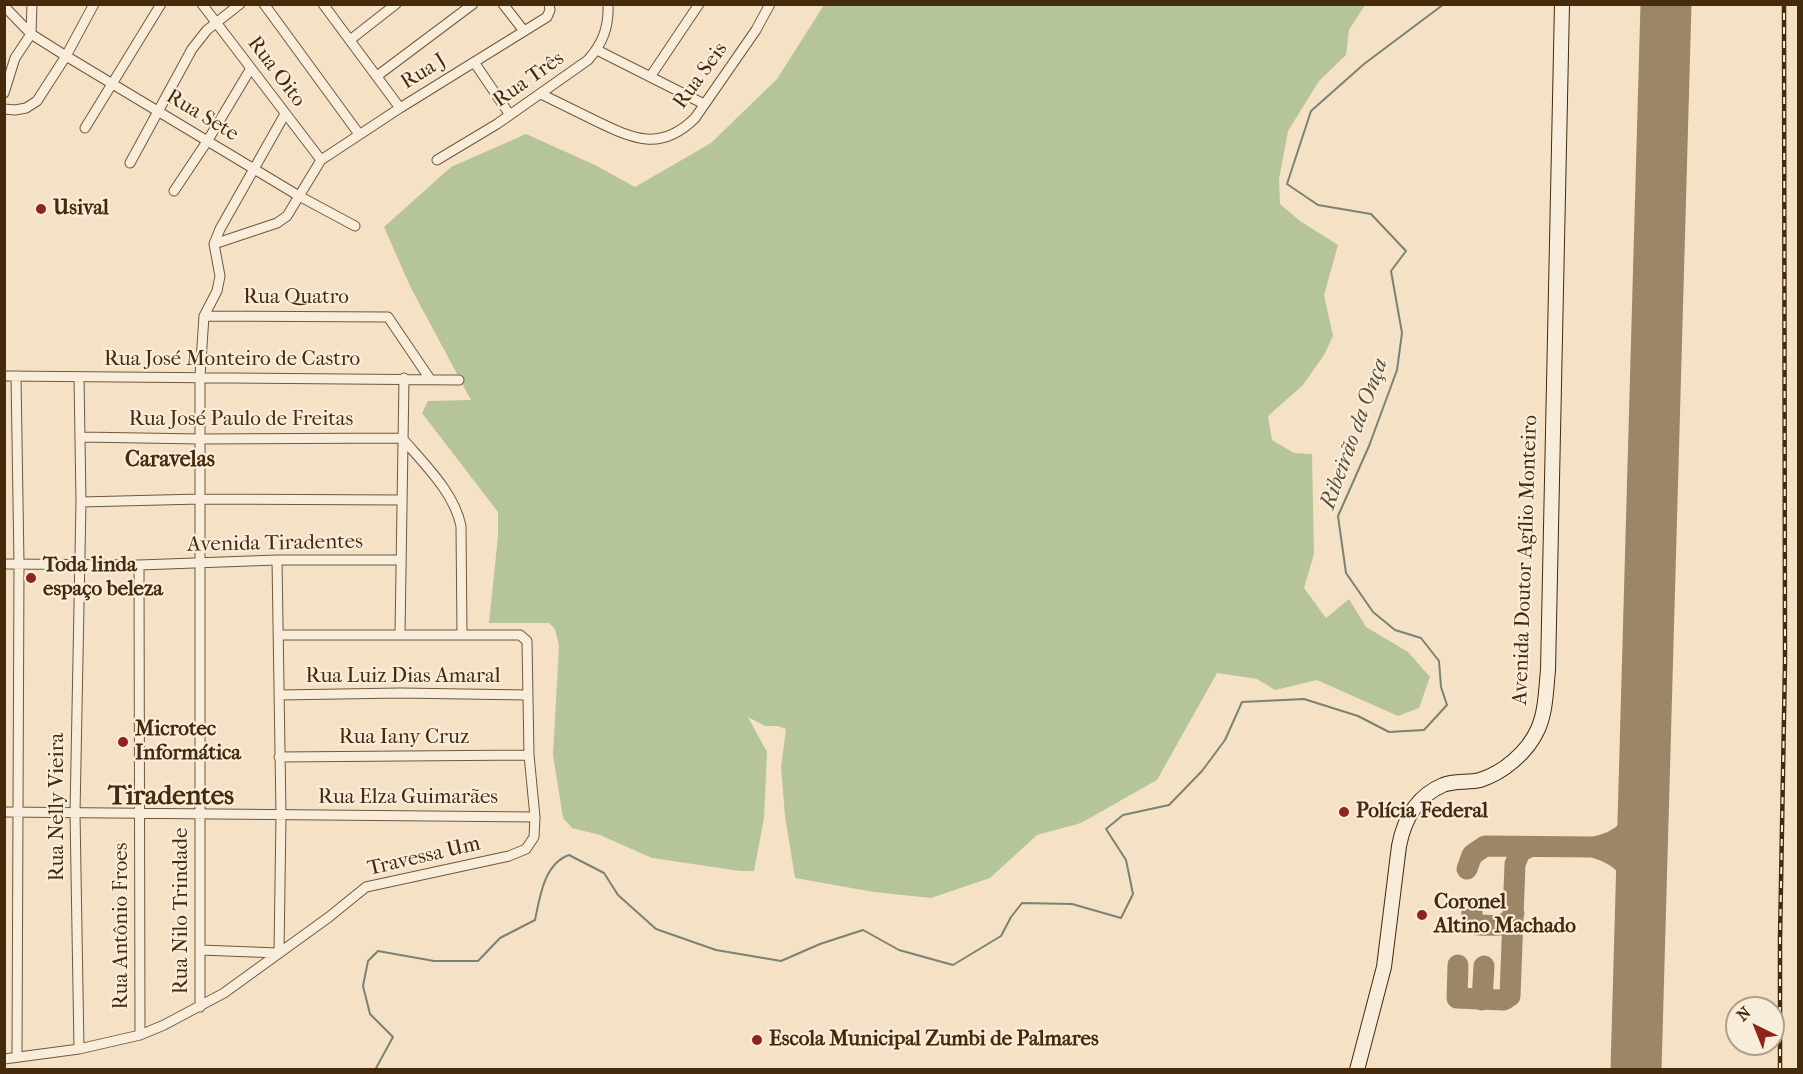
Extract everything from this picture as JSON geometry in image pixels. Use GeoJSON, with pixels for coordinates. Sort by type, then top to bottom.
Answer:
{"type":"FeatureCollection","features":[{"type":"Feature","properties":{"kind":"street"},"geometry":{"type":"LineString","coordinates":[[4,93],[15,58],[31,34],[32,4]]}},
{"type":"Feature","properties":{"kind":"street"},"geometry":{"type":"LineString","coordinates":[[4,109],[26,108],[37,101],[66,56],[94,4]]}},
{"type":"Feature","properties":{"kind":"street"},"geometry":{"type":"LineString","coordinates":[[85,128],[161,4]]}},
{"type":"Feature","properties":{"kind":"street","name":"Rua Oito"},"geometry":{"type":"LineString","coordinates":[[202,4],[321,160]]}},
{"type":"Feature","properties":{"kind":"street"},"geometry":{"type":"LineString","coordinates":[[130,163],[192,49],[207,30],[240,4]]}},
{"type":"Feature","properties":{"kind":"street"},"geometry":{"type":"LineString","coordinates":[[264,4],[359,134]]}},
{"type":"Feature","properties":{"kind":"street"},"geometry":{"type":"LineString","coordinates":[[323,4],[400,108]]}},
{"type":"Feature","properties":{"kind":"street"},"geometry":{"type":"LineString","coordinates":[[350,40],[396,4]]}},
{"type":"Feature","properties":{"kind":"street"},"geometry":{"type":"LineString","coordinates":[[377,76],[473,4]]}},
{"type":"Feature","properties":{"kind":"street"},"geometry":{"type":"LineString","coordinates":[[503,4],[524,31]]}},
{"type":"Feature","properties":{"kind":"street","name":"Rua J"},"geometry":{"type":"LineString","coordinates":[[321,160],[547,17],[550,10],[549,4]]}},
{"type":"Feature","properties":{"kind":"street","name":"Rua Três"},"geometry":{"type":"LineString","coordinates":[[437,160],[510,115],[588,60],[597,50],[609,21],[608,4]]}},
{"type":"Feature","properties":{"kind":"street"},"geometry":{"type":"LineString","coordinates":[[650,77],[699,4]]}},
{"type":"Feature","properties":{"kind":"street","name":"Rua Seis"},"geometry":{"type":"LineString","coordinates":[[541,94],[622,134],[643,139],[669,136],[684,128],[704,104],[756,30],[770,4]]}},
{"type":"Feature","properties":{"kind":"street","name":"Avenida Doutor Agílio Monteiro"},"geometry":{"type":"LineString","coordinates":[[1357,1070],[1384,967],[1399,846],[1403,827],[1411,811],[1422,799],[1444,785],[1480,780],[1502,769],[1523,752],[1538,730],[1545,704],[1548,670],[1562,4]]}},
{"type":"Feature","properties":{"kind":"street"},"geometry":{"type":"LineString","coordinates":[[4,6],[31,34]]}},
{"type":"Feature","properties":{"kind":"street","name":"Rua Sete"},"geometry":{"type":"LineString","coordinates":[[31,34],[299,196],[355,226]]}},
{"type":"Feature","properties":{"kind":"street"},"geometry":{"type":"LineString","coordinates":[[597,50],[704,104]]}},
{"type":"Feature","properties":{"kind":"street"},"geometry":{"type":"LineString","coordinates":[[4,55],[15,58]]}},
{"type":"Feature","properties":{"kind":"street"},"geometry":{"type":"LineString","coordinates":[[474,62],[510,115]]}},
{"type":"Feature","properties":{"kind":"street"},"geometry":{"type":"LineString","coordinates":[[174,191],[251,68]]}},
{"type":"Feature","properties":{"kind":"street"},"geometry":{"type":"LineString","coordinates":[[204,316],[217,291],[220,276],[214,244],[285,114]]}},
{"type":"Feature","properties":{"kind":"street"},"geometry":{"type":"LineString","coordinates":[[214,244],[277,223],[287,216],[321,160]]}},
{"type":"Feature","properties":{"kind":"street","name":"Rua Quatro"},"geometry":{"type":"LineString","coordinates":[[204,316],[388,317],[430,379]]}},
{"type":"Feature","properties":{"kind":"street","name":"Rua Nilo Trindade"},"geometry":{"type":"LineString","coordinates":[[200,1007],[200,376],[204,316]]}},
{"type":"Feature","properties":{"kind":"street","name":"Rua José Monteiro de Castro"},"geometry":{"type":"LineString","coordinates":[[4,376],[459,380]]}},
{"type":"Feature","properties":{"kind":"street"},"geometry":{"type":"LineString","coordinates":[[16,376],[19,564],[17,1057]]}},
{"type":"Feature","properties":{"kind":"street","name":"Rua Nelly Vieira"},"geometry":{"type":"LineString","coordinates":[[79,377],[81,502],[75,813],[80,1049]]}},
{"type":"Feature","properties":{"kind":"street"},"geometry":{"type":"LineString","coordinates":[[400,634],[404,378]]}},
{"type":"Feature","properties":{"kind":"street","name":"Rua José Paulo de Freitas"},"geometry":{"type":"LineString","coordinates":[[81,437],[402,438]]}},
{"type":"Feature","properties":{"kind":"street"},"geometry":{"type":"LineString","coordinates":[[278,635],[462,634],[461,526],[458,510],[402,438]]}},
{"type":"Feature","properties":{"kind":"street"},"geometry":{"type":"LineString","coordinates":[[81,502],[200,499],[402,500]]}},
{"type":"Feature","properties":{"kind":"street"},"geometry":{"type":"LineString","coordinates":[[200,950],[279,953],[281,815],[277,560]]}},
{"type":"Feature","properties":{"kind":"street","name":"Avenida Tiradentes"},"geometry":{"type":"LineString","coordinates":[[4,564],[139,565],[277,560],[401,560]]}},
{"type":"Feature","properties":{"kind":"street","name":"Rua Antônio Froes"},"geometry":{"type":"LineString","coordinates":[[139,565],[140,1035]]}},
{"type":"Feature","properties":{"kind":"street","name":"Travessa Um"},"geometry":{"type":"LineString","coordinates":[[4,1059],[80,1049],[140,1035],[224,993],[366,887],[518,854],[526,849],[534,837],[535,817],[529,755],[527,641],[520,635],[462,634]]}},
{"type":"Feature","properties":{"kind":"street","name":"Rua Luiz Dias Amaral"},"geometry":{"type":"LineString","coordinates":[[279,695],[402,693],[528,695]]}},
{"type":"Feature","properties":{"kind":"street","name":"Rua Iany Cruz"},"geometry":{"type":"LineString","coordinates":[[279,757],[529,755]]}},
{"type":"Feature","properties":{"kind":"street","name":"Rua Elza Guimarães"},"geometry":{"type":"LineString","coordinates":[[4,812],[535,817]]}},
{"type":"Feature","properties":{"kind":"green space"},"geometry":{"type":"Polygon","coordinates":[[[824,5],[1365,5],[1349,30],[1346,55],[1319,81],[1288,131],[1279,179],[1280,204],[1300,221],[1338,245],[1324,295],[1333,336],[1324,355],[1303,385],[1268,416],[1272,440],[1294,453],[1312,454],[1314,554],[1304,588],[1326,618],[1349,599],[1366,627],[1408,652],[1430,677],[1419,708],[1398,716],[1317,680],[1275,690],[1257,679],[1217,673],[1157,780],[1081,823],[1037,835],[990,878],[931,898],[874,892],[795,878],[785,816],[781,767],[786,729],[778,726],[765,726],[748,717],[767,752],[764,818],[754,871],[652,858],[600,835],[572,828],[563,818],[553,755],[559,646],[555,629],[549,623],[489,623],[498,536],[498,512],[422,413],[428,401],[471,400],[411,288],[384,227],[451,167],[526,134],[595,165],[635,187],[711,143],[777,79],[824,5]]]}},
{"type":"Feature","properties":{"kind":"waterway","name":"Ribeirão da Onça"},"geometry":{"type":"LineString","coordinates":[[375,1070],[393,1037],[370,1014],[363,986],[368,961],[378,951],[434,961],[478,961],[500,938],[535,920],[541,891],[549,873],[561,859],[569,855],[604,873],[618,895],[656,929],[716,950],[781,961],[820,944],[863,930],[899,950],[953,965],[1001,936],[1022,903],[1072,904],[1121,918],[1133,894],[1126,860],[1106,829],[1123,815],[1169,805],[1202,771],[1225,740],[1242,702],[1304,699],[1358,716],[1389,732],[1424,730],[1447,705],[1441,687],[1439,661],[1421,638],[1395,630],[1373,612],[1346,573],[1338,516],[1369,446],[1397,370],[1402,333],[1391,271],[1406,251],[1371,214],[1318,205],[1287,184],[1311,111],[1364,64],[1444,4]]}},
{"type":"Feature","properties":{"kind":"taxiway"},"geometry":{"type":"LineString","coordinates":[[1593,847],[1613,841],[1628,830],[1637,815],[1644,795]]}},
{"type":"Feature","properties":{"kind":"taxiway"},"geometry":{"type":"LineString","coordinates":[[1467,869],[1472,855],[1485,846],[1593,847],[1623,862],[1633,878],[1640,911]]}},
{"type":"Feature","properties":{"kind":"taxiway"},"geometry":{"type":"LineString","coordinates":[[1458,965],[1457,998],[1504,1000],[1510,996],[1515,864],[1520,852],[1529,847]]}},
{"type":"Feature","properties":{"kind":"taxiway"},"geometry":{"type":"LineString","coordinates":[[1472,908],[1472,919],[1478,925],[1504,924],[1514,913]]}},
{"type":"Feature","properties":{"kind":"taxiway"},"geometry":{"type":"LineString","coordinates":[[1482,1000],[1484,966]]}},
{"type":"Feature","properties":{"kind":"runway"},"geometry":{"type":"LineString","coordinates":[[1636,1070],[1666,4]]}},
{"type":"Feature","properties":{"kind":"railway"},"geometry":{"type":"LineString","coordinates":[[1780,1070],[1785,662],[1784,4]]}},
{"type":"Feature","properties":{"kind":"place","name":"Usival"},"geometry":{"type":"Point","coordinates":[41,209]}},
{"type":"Feature","properties":{"kind":"place","name":"Toda linda espaço beleza"},"geometry":{"type":"Point","coordinates":[31,578]}},
{"type":"Feature","properties":{"kind":"place","name":"Microtec Informática"},"geometry":{"type":"Point","coordinates":[123,742]}},
{"type":"Feature","properties":{"kind":"place","name":"Polícia Federal"},"geometry":{"type":"Point","coordinates":[1344,812]}},
{"type":"Feature","properties":{"kind":"place","name":"Coronel Altino Machado"},"geometry":{"type":"Point","coordinates":[1422,915]}},
{"type":"Feature","properties":{"kind":"place","name":"Escola Municipal Zumbi de Palmares"},"geometry":{"type":"Point","coordinates":[757,1040]}},
{"type":"Feature","properties":{"kind":"district","name":"Caravelas"},"geometry":{"type":"Point","coordinates":[170,461]}},
{"type":"Feature","properties":{"kind":"district","name":"Tiradentes"},"geometry":{"type":"Point","coordinates":[171,797]}}]}
